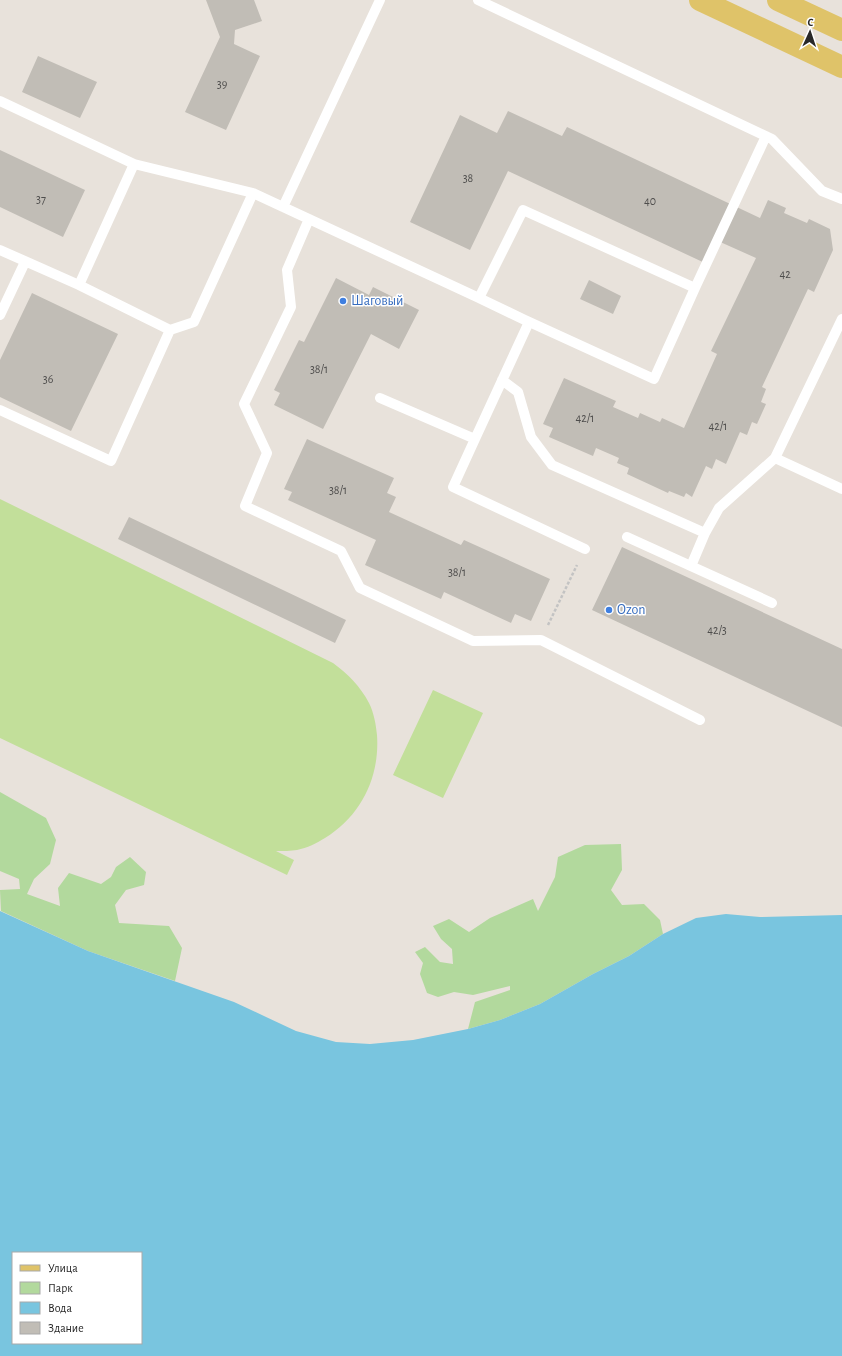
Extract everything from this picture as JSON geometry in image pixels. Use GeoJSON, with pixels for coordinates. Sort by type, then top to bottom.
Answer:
{"type":"FeatureCollection","features":[{"type":"Feature","properties":{"kind":"main road"},"geometry":{"type":"LineString","coordinates":[[700,0],[842,67]]}},
{"type":"Feature","properties":{"kind":"main road"},"geometry":{"type":"LineString","coordinates":[[778,0],[841,27]]}},
{"type":"Feature","properties":{"kind":"lane"},"geometry":{"type":"LineString","coordinates":[[283,207],[380,0]]}},
{"type":"Feature","properties":{"kind":"lane"},"geometry":{"type":"LineString","coordinates":[[478,0],[772,139],[822,190],[842,199]]}},
{"type":"Feature","properties":{"kind":"lane"},"geometry":{"type":"LineString","coordinates":[[0,101],[134,164],[253,193],[654,379],[766,136]]}},
{"type":"Feature","properties":{"kind":"lane"},"geometry":{"type":"LineString","coordinates":[[79,285],[134,164]]}},
{"type":"Feature","properties":{"kind":"lane"},"geometry":{"type":"LineString","coordinates":[[0,250],[79,285],[170,330],[194,322],[253,193]]}},
{"type":"Feature","properties":{"kind":"lane"},"geometry":{"type":"LineString","coordinates":[[479,298],[523,210],[695,288]]}},
{"type":"Feature","properties":{"kind":"lane"},"geometry":{"type":"LineString","coordinates":[[309,219],[287,270],[291,307],[244,404],[267,452],[244,506],[341,550],[360,588],[473,641],[541,640],[700,720]]}},
{"type":"Feature","properties":{"kind":"lane"},"geometry":{"type":"LineString","coordinates":[[0,315],[25,262]]}},
{"type":"Feature","properties":{"kind":"lane"},"geometry":{"type":"LineString","coordinates":[[691,566],[705,533],[719,508],[774,458],[840,330],[842,319]]}},
{"type":"Feature","properties":{"kind":"lane"},"geometry":{"type":"LineString","coordinates":[[525,320],[529,322],[453,487],[585,549]]}},
{"type":"Feature","properties":{"kind":"lane"},"geometry":{"type":"LineString","coordinates":[[0,410],[111,461],[170,330]]}},
{"type":"Feature","properties":{"kind":"lane"},"geometry":{"type":"LineString","coordinates":[[502,380],[518,392],[531,437],[552,465],[705,533]]}},
{"type":"Feature","properties":{"kind":"lane"},"geometry":{"type":"LineString","coordinates":[[380,398],[475,439]]}},
{"type":"Feature","properties":{"kind":"lane"},"geometry":{"type":"LineString","coordinates":[[774,458],[842,489]]}},
{"type":"Feature","properties":{"kind":"lane"},"geometry":{"type":"LineString","coordinates":[[627,537],[772,603]]}},
{"type":"Feature","properties":{"kind":"path"},"geometry":{"type":"LineString","coordinates":[[541,640],[585,549]]}},
{"type":"Feature","properties":{"kind":"green space"},"geometry":{"type":"Polygon","coordinates":[[[0,499],[333,663],[349,676],[358,686],[371,707],[376,727],[377,751],[375,766],[366,794],[349,819],[338,829],[312,845],[295,850],[276,851],[294,860],[287,875],[0,738],[0,499]]]}},
{"type":"Feature","properties":{"kind":"green space"},"geometry":{"type":"Polygon","coordinates":[[[433,690],[483,713],[443,798],[393,775],[433,690]]]}},
{"type":"Feature","properties":{"kind":"green space"},"geometry":{"type":"Polygon","coordinates":[[[0,792],[46,818],[56,840],[50,864],[34,879],[27,894],[60,906],[58,888],[69,873],[101,884],[111,877],[116,867],[130,857],[146,872],[144,885],[126,890],[115,905],[119,923],[169,926],[182,948],[175,981],[88,951],[1,911],[0,890],[20,889],[19,879],[0,871],[0,792]]]}},
{"type":"Feature","properties":{"kind":"green space"},"geometry":{"type":"Polygon","coordinates":[[[621,844],[622,870],[611,890],[622,905],[644,904],[660,920],[663,934],[629,956],[593,974],[540,1004],[500,1020],[468,1029],[475,1002],[510,990],[510,986],[473,995],[454,992],[438,997],[427,993],[420,974],[423,963],[415,952],[425,947],[440,962],[453,964],[452,949],[441,939],[433,926],[449,919],[469,932],[490,918],[533,899],[538,911],[555,877],[558,857],[585,845],[621,844]]]}},
{"type":"Feature","properties":{"kind":"water"},"geometry":{"type":"Polygon","coordinates":[[[0,911],[88,951],[234,1002],[296,1031],[336,1042],[370,1044],[413,1040],[468,1029],[500,1020],[540,1004],[593,974],[629,956],[663,934],[696,918],[726,914],[760,917],[842,915],[842,1356],[0,1356],[0,911]]]}},
{"type":"Feature","properties":{"kind":"building"},"geometry":{"type":"Polygon","coordinates":[[[206,0],[254,0],[262,21],[235,30],[234,44],[260,56],[226,130],[185,112],[220,37],[206,0]]]}},
{"type":"Feature","properties":{"kind":"building"},"geometry":{"type":"Polygon","coordinates":[[[38,56],[97,82],[80,118],[22,92],[38,56]]]}},
{"type":"Feature","properties":{"kind":"building"},"geometry":{"type":"Polygon","coordinates":[[[508,111],[562,136],[567,127],[760,218],[768,200],[786,208],[784,213],[807,223],[809,219],[830,229],[833,250],[814,292],[808,289],[762,387],[766,389],[761,402],[766,404],[757,424],[752,422],[747,435],[740,432],[726,464],[716,459],[712,469],[706,466],[692,497],[686,493],[684,497],[669,491],[668,493],[627,474],[629,468],[617,463],[619,458],[596,448],[593,456],[549,437],[553,428],[543,424],[564,378],[616,401],[613,407],[638,418],[640,413],[660,422],[662,418],[684,428],[717,354],[711,351],[756,258],[718,241],[707,264],[508,171],[470,250],[410,222],[460,115],[497,133],[508,111]]]}},
{"type":"Feature","properties":{"kind":"building"},"geometry":{"type":"Polygon","coordinates":[[[0,150],[85,190],[63,237],[0,207],[0,150]]]}},
{"type":"Feature","properties":{"kind":"building"},"geometry":{"type":"Polygon","coordinates":[[[336,278],[369,295],[373,287],[419,310],[399,349],[371,334],[323,429],[274,405],[280,393],[274,390],[299,340],[304,342],[336,278]]]}},
{"type":"Feature","properties":{"kind":"building"},"geometry":{"type":"Polygon","coordinates":[[[589,280],[621,296],[613,314],[580,299],[589,280]]]}},
{"type":"Feature","properties":{"kind":"building"},"geometry":{"type":"Polygon","coordinates":[[[32,293],[118,334],[71,431],[0,397],[0,360],[32,293]]]}},
{"type":"Feature","properties":{"kind":"building"},"geometry":{"type":"Polygon","coordinates":[[[307,439],[394,478],[387,493],[396,497],[389,512],[461,545],[464,540],[550,579],[531,621],[515,614],[511,623],[444,592],[441,599],[365,565],[376,540],[288,500],[292,492],[284,489],[307,439]]]}},
{"type":"Feature","properties":{"kind":"building"},"geometry":{"type":"Polygon","coordinates":[[[129,517],[346,620],[335,643],[118,539],[129,517]]]}},
{"type":"Feature","properties":{"kind":"building"},"geometry":{"type":"Polygon","coordinates":[[[622,547],[842,649],[842,727],[592,610],[622,547]]]}},
{"type":"Feature","properties":{"kind":"place","name":"Шаговый"},"geometry":{"type":"Point","coordinates":[343,301]}},
{"type":"Feature","properties":{"kind":"place","name":"Ozon"},"geometry":{"type":"Point","coordinates":[609,610]}}]}
